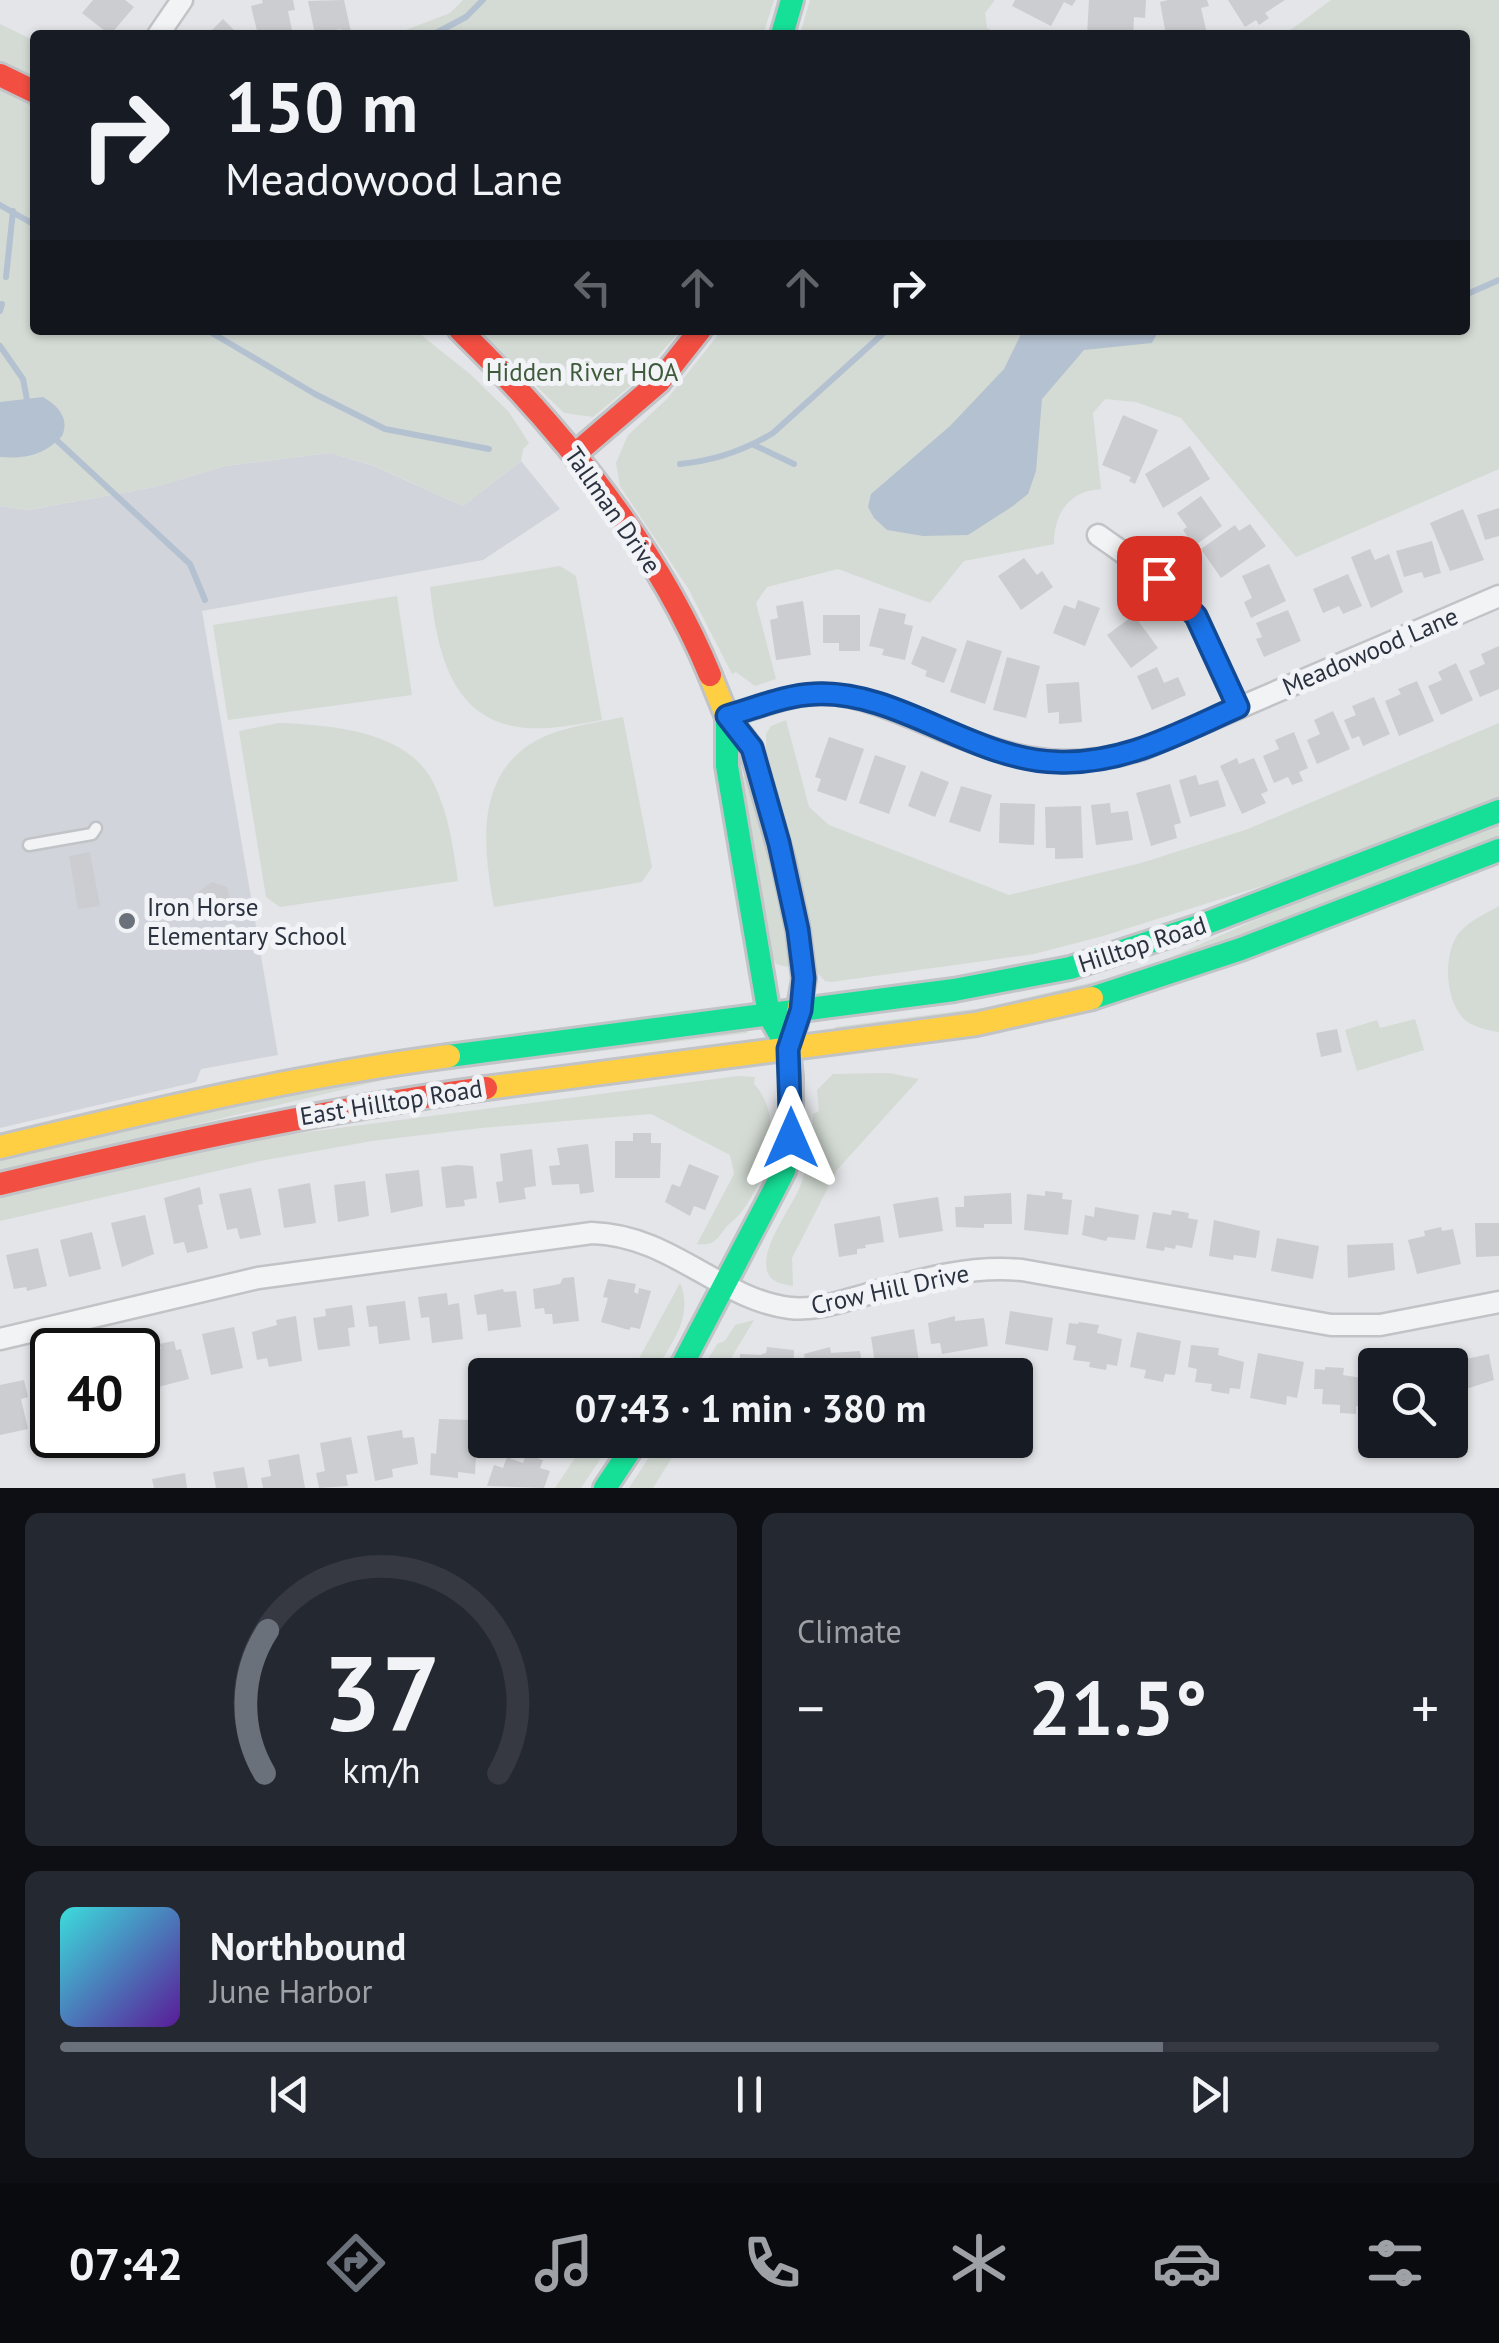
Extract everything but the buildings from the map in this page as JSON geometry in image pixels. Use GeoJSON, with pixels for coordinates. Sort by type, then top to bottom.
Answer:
{"type":"FeatureCollection","features":[{"type":"Feature","properties":{"kind":"main road"},"geometry":{"type":"LineString","coordinates":[[783,30],[792,0]]}},
{"type":"Feature","properties":{"kind":"main road"},"geometry":{"type":"LineString","coordinates":[[0,75],[30,90]]}},
{"type":"Feature","properties":{"kind":"main road","name":"Tallman Drive"},"geometry":{"type":"LineString","coordinates":[[465,335],[511,378],[575,454],[620,516],[682,616],[712,675],[727,716],[752,748],[783,860],[802,963],[801,1010],[788,1049],[792,1102],[789,1154],[728,1284],[687,1358]]}},
{"type":"Feature","properties":{"kind":"main road"},"geometry":{"type":"LineString","coordinates":[[575,454],[648,393],[697,335]]}},
{"type":"Feature","properties":{"kind":"main road","name":"Tallman Drive"},"geometry":{"type":"LineString","coordinates":[[727,716],[727,766],[770,1014],[788,1049]]}},
{"type":"Feature","properties":{"kind":"main road","name":"Hilltop Road"},"geometry":{"type":"LineString","coordinates":[[770,1014],[954,990],[1096,961],[1199,926],[1499,811]]}},
{"type":"Feature","properties":{"kind":"main road","name":"Hilltop Road"},"geometry":{"type":"LineString","coordinates":[[788,1049],[976,1024],[1091,1000],[1200,964],[1499,850]]}},
{"type":"Feature","properties":{"kind":"main road","name":"East Hilltop Road"},"geometry":{"type":"LineString","coordinates":[[0,1147],[176,1105],[358,1068],[770,1014]]}},
{"type":"Feature","properties":{"kind":"main road","name":"East Hilltop Road"},"geometry":{"type":"LineString","coordinates":[[0,1184],[211,1135],[382,1102],[788,1049]]}},
{"type":"Feature","properties":{"kind":"main road"},"geometry":{"type":"LineString","coordinates":[[605,1488],[625,1458]]}},
{"type":"Feature","properties":{"kind":"street"},"geometry":{"type":"LineString","coordinates":[[161,30],[182,0]]}},
{"type":"Feature","properties":{"kind":"street"},"geometry":{"type":"LineString","coordinates":[[1098,536],[1159,578],[1196,616],[1238,707]]}},
{"type":"Feature","properties":{"kind":"street","name":"Meadowood Lane"},"geometry":{"type":"LineString","coordinates":[[727,716],[787,698],[830,694],[878,704],[1003,754],[1067,762],[1109,759],[1143,749],[1499,596]]}},
{"type":"Feature","properties":{"kind":"street","name":"Crow Hill Drive"},"geometry":{"type":"LineString","coordinates":[[0,1339],[269,1276],[582,1234],[628,1237],[776,1305],[815,1308],[975,1269],[1009,1269],[1288,1318],[1364,1326],[1499,1302]]}},
{"type":"Feature","properties":{"kind":"lane"},"geometry":{"type":"LineString","coordinates":[[29,845],[92,834],[96,828]]}},
{"type":"Feature","properties":{"kind":"shaded area","name":"Iron Horse Elementary School"},"geometry":{"type":"Polygon","coordinates":[[[331,453],[374,466],[463,506],[521,461],[560,509],[483,560],[202,611],[278,1055],[201,1069],[196,1082],[0,1128],[0,506],[28,510],[155,487],[225,466],[331,453]]]}},
{"type":"Feature","properties":{"kind":"green space"},"geometry":{"type":"Polygon","coordinates":[[[463,0],[774,0],[765,30],[406,30],[450,13],[463,0]]]}},
{"type":"Feature","properties":{"kind":"green space"},"geometry":{"type":"Polygon","coordinates":[[[810,0],[995,0],[985,13],[990,30],[801,30],[810,0]]]}},
{"type":"Feature","properties":{"kind":"green space"},"geometry":{"type":"Polygon","coordinates":[[[1331,0],[1499,0],[1499,469],[1296,557],[1181,418],[1136,402],[1105,399],[1093,413],[1101,489],[1080,494],[1066,506],[1057,523],[1054,544],[964,561],[930,603],[838,569],[767,587],[756,603],[776,679],[755,686],[736,672],[732,674],[688,588],[620,486],[616,463],[628,435],[667,399],[718,335],[1470,335],[1470,30],[1291,30],[1331,0]]]}},
{"type":"Feature","properties":{"kind":"green space"},"geometry":{"type":"Polygon","coordinates":[[[0,24],[30,39],[30,76],[0,62],[0,24]]]}},
{"type":"Feature","properties":{"kind":"green space"},"geometry":{"type":"Polygon","coordinates":[[[0,90],[30,103],[30,335],[421,335],[509,412],[529,443],[523,449],[521,461],[463,506],[375,466],[331,453],[225,466],[155,487],[27,510],[0,506],[0,90]]]}},
{"type":"Feature","properties":{"kind":"green space","name":"Hidden River HOA"},"geometry":{"type":"Polygon","coordinates":[[[484,335],[677,335],[633,384],[593,417],[564,413],[484,335]]]}},
{"type":"Feature","properties":{"kind":"green space"},"geometry":{"type":"Polygon","coordinates":[[[560,566],[576,576],[602,720],[548,728],[517,727],[492,719],[472,706],[447,666],[430,587],[560,566]]]}},
{"type":"Feature","properties":{"kind":"green space"},"geometry":{"type":"Polygon","coordinates":[[[397,596],[412,695],[228,720],[213,625],[397,596]]]}},
{"type":"Feature","properties":{"kind":"green space"},"geometry":{"type":"Polygon","coordinates":[[[623,717],[652,867],[642,882],[494,907],[486,836],[493,791],[503,771],[539,739],[623,717]]]}},
{"type":"Feature","properties":{"kind":"green space"},"geometry":{"type":"Polygon","coordinates":[[[786,720],[809,807],[829,825],[1009,895],[1141,863],[1248,829],[1499,723],[1499,799],[1288,878],[1103,936],[1034,954],[831,982],[812,967],[766,752],[766,734],[771,726],[786,720]]]}},
{"type":"Feature","properties":{"kind":"green space"},"geometry":{"type":"Polygon","coordinates":[[[279,723],[365,734],[405,751],[421,765],[443,806],[458,881],[280,907],[266,897],[239,731],[279,723]]]}},
{"type":"Feature","properties":{"kind":"green space"},"geometry":{"type":"Polygon","coordinates":[[[743,777],[754,781],[791,964],[787,967],[776,964],[773,958],[743,777]]]}},
{"type":"Feature","properties":{"kind":"green space"},"geometry":{"type":"Polygon","coordinates":[[[1499,824],[1499,838],[1161,966],[1011,1006],[835,1031],[835,1027],[982,1008],[1153,965],[1308,897],[1499,824]]]}},
{"type":"Feature","properties":{"kind":"green space"},"geometry":{"type":"Polygon","coordinates":[[[1499,906],[1499,1032],[1474,1026],[1456,1009],[1449,987],[1448,963],[1459,933],[1499,906]]]}},
{"type":"Feature","properties":{"kind":"green space"},"geometry":{"type":"Polygon","coordinates":[[[1415,1019],[1424,1050],[1357,1071],[1345,1030],[1377,1020],[1380,1028],[1415,1019]]]}},
{"type":"Feature","properties":{"kind":"green space"},"geometry":{"type":"Polygon","coordinates":[[[749,1029],[747,1033],[400,1076],[0,1171],[0,1160],[331,1085],[749,1029]]]}},
{"type":"Feature","properties":{"kind":"green space"},"geometry":{"type":"Polygon","coordinates":[[[888,1073],[919,1079],[837,1170],[792,1258],[793,1286],[781,1284],[767,1271],[768,1250],[804,1175],[813,1114],[819,1111],[817,1090],[833,1074],[888,1073]]]}},
{"type":"Feature","properties":{"kind":"green space"},"geometry":{"type":"Polygon","coordinates":[[[738,1076],[755,1077],[754,1084],[764,1098],[771,1132],[769,1150],[749,1201],[708,1244],[697,1244],[734,1174],[730,1155],[651,1114],[372,1141],[260,1161],[0,1221],[0,1198],[247,1140],[738,1076]]]}},
{"type":"Feature","properties":{"kind":"green space"},"geometry":{"type":"Polygon","coordinates":[[[680,1283],[684,1308],[672,1343],[663,1358],[639,1358],[680,1283]]]}},
{"type":"Feature","properties":{"kind":"green space"},"geometry":{"type":"Polygon","coordinates":[[[754,1320],[731,1358],[709,1358],[717,1344],[725,1341],[735,1325],[754,1320]]]}},
{"type":"Feature","properties":{"kind":"green space"},"geometry":{"type":"Polygon","coordinates":[[[575,1458],[601,1458],[581,1488],[555,1488],[575,1458]]]}},
{"type":"Feature","properties":{"kind":"green space"},"geometry":{"type":"Polygon","coordinates":[[[648,1458],[672,1458],[653,1488],[629,1488],[648,1458]]]}},
{"type":"Feature","properties":{"kind":"water"},"geometry":{"type":"Polygon","coordinates":[[[1021,335],[1156,335],[1152,343],[1084,350],[1042,399],[1036,471],[1028,494],[1013,506],[968,535],[923,536],[887,530],[868,507],[871,494],[950,426],[1004,369],[1021,335]]]}},
{"type":"Feature","properties":{"kind":"water"},"geometry":{"type":"Polygon","coordinates":[[[43,397],[61,413],[65,424],[62,436],[34,454],[0,457],[0,402],[43,397]]]}},
{"type":"Feature","properties":{"kind":"waterway"},"geometry":{"type":"LineString","coordinates":[[441,30],[466,17],[483,0]]}},
{"type":"Feature","properties":{"kind":"waterway"},"geometry":{"type":"LineString","coordinates":[[0,205],[30,222]]}},
{"type":"Feature","properties":{"kind":"waterway"},"geometry":{"type":"LineString","coordinates":[[6,277],[13,211]]}},
{"type":"Feature","properties":{"kind":"waterway"},"geometry":{"type":"LineString","coordinates":[[1470,293],[1499,280]]}},
{"type":"Feature","properties":{"kind":"waterway"},"geometry":{"type":"LineString","coordinates":[[0,311],[2,304]]}},
{"type":"Feature","properties":{"kind":"waterway"},"geometry":{"type":"LineString","coordinates":[[215,335],[315,394],[385,429],[489,449]]}},
{"type":"Feature","properties":{"kind":"waterway"},"geometry":{"type":"LineString","coordinates":[[680,464],[728,454],[773,433],[881,335]]}},
{"type":"Feature","properties":{"kind":"waterway"},"geometry":{"type":"LineString","coordinates":[[0,346],[23,379],[28,405]]}},
{"type":"Feature","properties":{"kind":"waterway"},"geometry":{"type":"LineString","coordinates":[[51,435],[190,564],[205,600]]}},
{"type":"Feature","properties":{"kind":"waterway"},"geometry":{"type":"LineString","coordinates":[[754,445],[794,464]]}},
{"type":"Feature","properties":{"kind":"traffic: fast"},"geometry":{"type":"LineString","coordinates":[[783,30],[792,0]]}},
{"type":"Feature","properties":{"kind":"traffic: fast"},"geometry":{"type":"LineString","coordinates":[[686,1358],[784,1171],[791,1138],[788,1049],[769,1015],[727,766],[727,717]]}},
{"type":"Feature","properties":{"kind":"traffic: fast"},"geometry":{"type":"LineString","coordinates":[[449,1056],[954,990],[1070,968],[1199,926],[1499,811]]}},
{"type":"Feature","properties":{"kind":"traffic: fast"},"geometry":{"type":"LineString","coordinates":[[1092,998],[1241,949],[1499,850]]}},
{"type":"Feature","properties":{"kind":"traffic: fast"},"geometry":{"type":"LineString","coordinates":[[605,1488],[625,1458]]}},
{"type":"Feature","properties":{"kind":"traffic: slow"},"geometry":{"type":"LineString","coordinates":[[710,675],[727,717],[751,748],[783,860],[804,979],[796,1024]]}},
{"type":"Feature","properties":{"kind":"traffic: slow"},"geometry":{"type":"LineString","coordinates":[[486,1088],[976,1024],[1092,998]]}},
{"type":"Feature","properties":{"kind":"traffic: slow"},"geometry":{"type":"LineString","coordinates":[[0,1147],[279,1084],[449,1056]]}},
{"type":"Feature","properties":{"kind":"traffic: jam"},"geometry":{"type":"LineString","coordinates":[[0,75],[30,90]]}},
{"type":"Feature","properties":{"kind":"traffic: jam"},"geometry":{"type":"LineString","coordinates":[[465,335],[569,448],[634,535],[688,627],[710,675]]}},
{"type":"Feature","properties":{"kind":"traffic: jam"},"geometry":{"type":"LineString","coordinates":[[575,454],[659,382],[696,335]]}},
{"type":"Feature","properties":{"kind":"traffic: jam"},"geometry":{"type":"LineString","coordinates":[[0,1184],[242,1130],[486,1088]]}},
{"type":"Feature","properties":{"kind":"place","name":"Iron Horse Elementary School"},"geometry":{"type":"Point","coordinates":[127,921]}},
{"type":"Feature","properties":{"kind":"route"},"geometry":{"type":"LineString","coordinates":[[791,1138],[788,1049],[801,1010],[804,978],[798,930],[752,748],[727,716],[787,698],[830,694],[878,704],[1016,757],[1080,762],[1143,749],[1238,707],[1196,616],[1159,578]]}}]}
